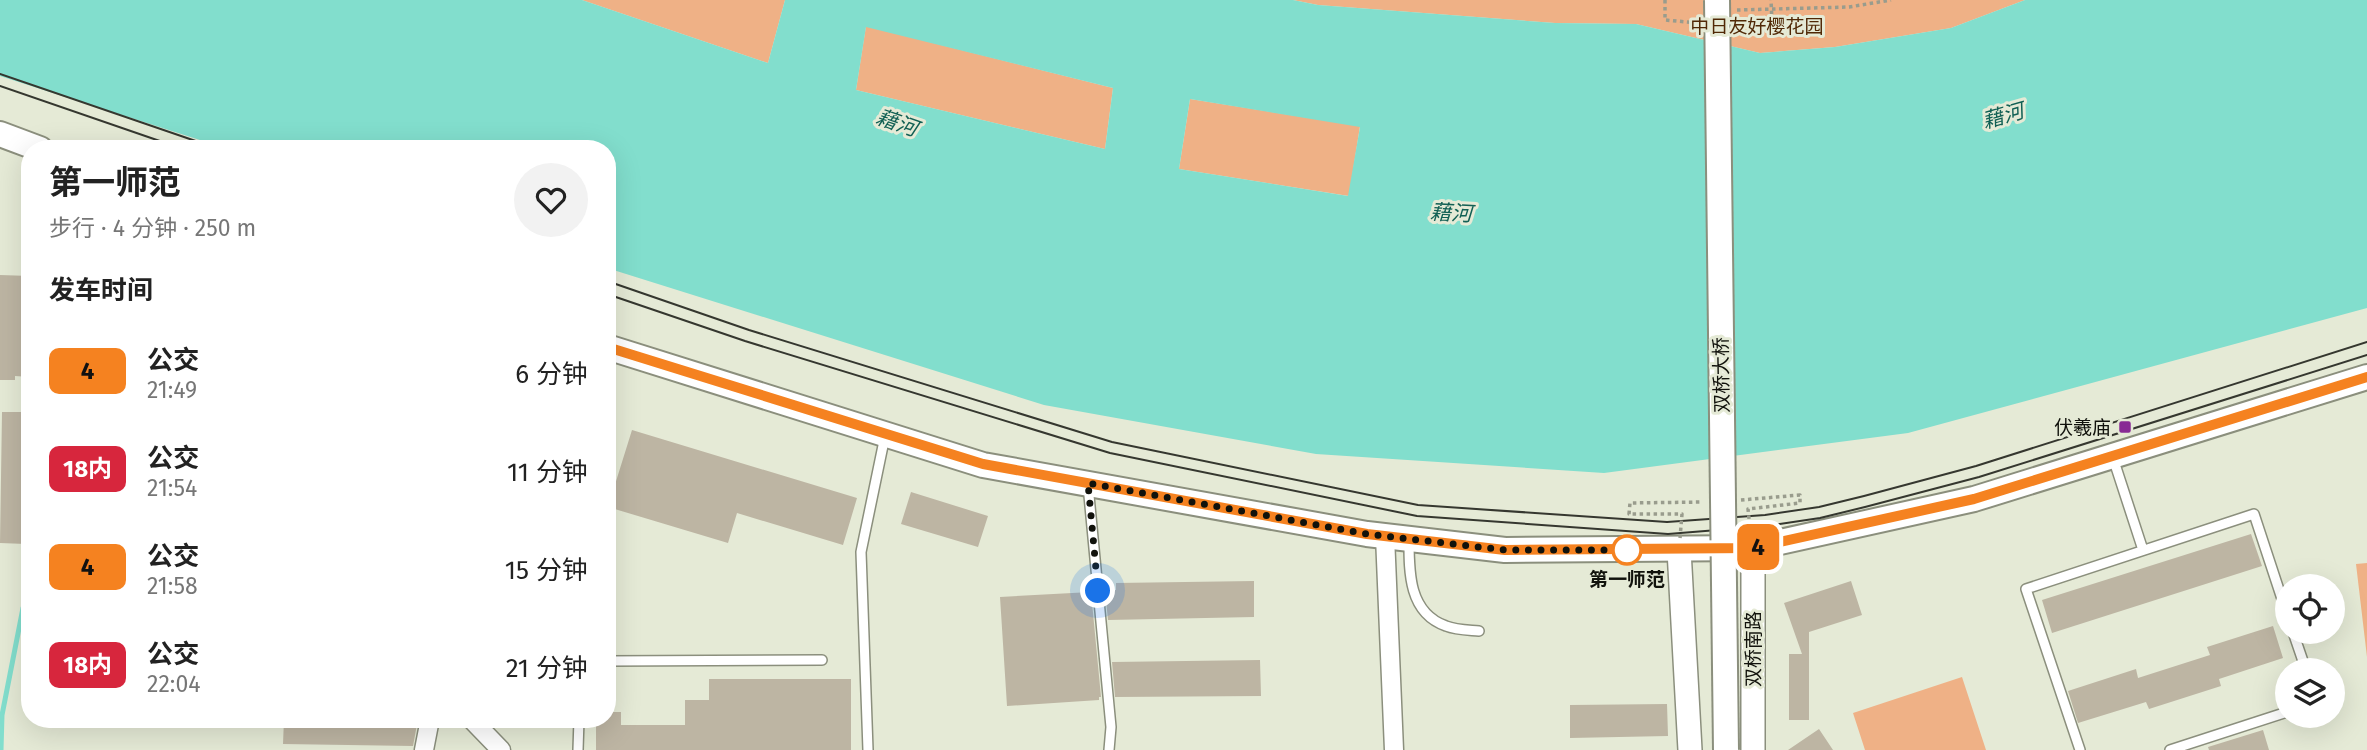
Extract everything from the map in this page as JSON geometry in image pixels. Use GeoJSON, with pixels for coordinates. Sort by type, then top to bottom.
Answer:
{"type":"FeatureCollection","features":[{"type":"Feature","properties":{"kind":"main road","name":"双桥大桥"},"geometry":{"type":"LineString","coordinates":[[1723,11],[1726,750]]}},
{"type":"Feature","properties":{"kind":"main road"},"geometry":{"type":"LineString","coordinates":[[0,134],[21,142]]}},
{"type":"Feature","properties":{"kind":"main road"},"geometry":{"type":"LineString","coordinates":[[616,350],[983,464],[1397,537],[1505,550],[1752,542],[1974,499],[2367,377]]}},
{"type":"Feature","properties":{"kind":"street"},"geometry":{"type":"LineString","coordinates":[[1394,750],[1397,537]]}},
{"type":"Feature","properties":{"kind":"street","name":"双桥南路"},"geometry":{"type":"LineString","coordinates":[[1752,542],[1753,750]]}},
{"type":"Feature","properties":{"kind":"street"},"geometry":{"type":"LineString","coordinates":[[1680,544],[1690,750]]}},
{"type":"Feature","properties":{"kind":"street"},"geometry":{"type":"LineString","coordinates":[[424,750],[428,728]]}},
{"type":"Feature","properties":{"kind":"street"},"geometry":{"type":"LineString","coordinates":[[480,728],[501,750]]}},
{"type":"Feature","properties":{"kind":"lane"},"geometry":{"type":"LineString","coordinates":[[869,750],[861,552],[886,434]]}},
{"type":"Feature","properties":{"kind":"lane"},"geometry":{"type":"LineString","coordinates":[[2112,456],[2143,550]]}},
{"type":"Feature","properties":{"kind":"lane"},"geometry":{"type":"LineString","coordinates":[[1088,483],[1111,727],[1109,750]]}},
{"type":"Feature","properties":{"kind":"lane"},"geometry":{"type":"LineString","coordinates":[[2080,750],[2026,589],[2254,514],[2275,578]]}},
{"type":"Feature","properties":{"kind":"lane"},"geometry":{"type":"LineString","coordinates":[[1397,537],[1411,588],[1424,611],[1446,626],[1479,631]]}},
{"type":"Feature","properties":{"kind":"lane"},"geometry":{"type":"LineString","coordinates":[[616,661],[822,660]]}},
{"type":"Feature","properties":{"kind":"lane"},"geometry":{"type":"LineString","coordinates":[[2170,750],[2275,716]]}},
{"type":"Feature","properties":{"kind":"lane"},"geometry":{"type":"LineString","coordinates":[[578,750],[579,728]]}},
{"type":"Feature","properties":{"kind":"path"},"geometry":{"type":"LineString","coordinates":[[1665,0],[1665,20],[1723,11],[1849,6],[1891,0]]}},
{"type":"Feature","properties":{"kind":"path"},"geometry":{"type":"LineString","coordinates":[[1723,11],[1772,21],[1771,0]]}},
{"type":"Feature","properties":{"kind":"path"},"geometry":{"type":"LineString","coordinates":[[1680,544],[1682,514],[1629,514],[1630,503],[1723,501],[1800,495],[1800,503],[1748,509],[1752,542]]}},
{"type":"Feature","properties":{"kind":"green space"},"geometry":{"type":"Polygon","coordinates":[[[582,0],[785,0],[768,63],[582,0]]]}},
{"type":"Feature","properties":{"kind":"green space","name":"中日友好樱花园"},"geometry":{"type":"Polygon","coordinates":[[[1293,0],[2025,0],[1951,28],[1835,47],[1760,53],[1636,24],[1555,23],[1318,5],[1293,0]]]}},
{"type":"Feature","properties":{"kind":"green space"},"geometry":{"type":"Polygon","coordinates":[[[866,26],[1113,88],[1105,149],[856,90],[866,26]]]}},
{"type":"Feature","properties":{"kind":"green space"},"geometry":{"type":"Polygon","coordinates":[[[1190,99],[1360,126],[1349,196],[1179,169],[1190,99]]]}},
{"type":"Feature","properties":{"kind":"green space"},"geometry":{"type":"Polygon","coordinates":[[[2367,563],[2367,657],[2356,564],[2367,563]]]}},
{"type":"Feature","properties":{"kind":"green space"},"geometry":{"type":"Polygon","coordinates":[[[1962,677],[1986,750],[1865,750],[1853,713],[1962,677]]]}},
{"type":"Feature","properties":{"kind":"water","name":"藉河"},"geometry":{"type":"Polygon","coordinates":[[[0,0],[582,0],[768,63],[785,0],[1293,0],[1318,5],[1555,23],[1636,24],[1760,53],[1835,47],[1951,28],[2025,0],[2367,0],[2367,308],[1908,433],[1604,473],[1316,454],[1044,405],[616,271],[616,140],[200,140],[0,76],[0,0]],[[866,27],[856,90],[1105,149],[1113,88],[866,27]],[[1190,99],[1179,169],[1348,196],[1360,127],[1190,99]]]}},
{"type":"Feature","properties":{"kind":"building"},"geometry":{"type":"Polygon","coordinates":[[[0,275],[21,276],[21,376],[15,376],[15,380],[0,380],[0,275]]]}},
{"type":"Feature","properties":{"kind":"building"},"geometry":{"type":"Polygon","coordinates":[[[2,412],[21,412],[21,544],[0,543],[2,412]]]}},
{"type":"Feature","properties":{"kind":"building"},"geometry":{"type":"Polygon","coordinates":[[[632,430],[857,498],[843,545],[737,513],[728,543],[616,509],[616,481],[632,430]]]}},
{"type":"Feature","properties":{"kind":"building"},"geometry":{"type":"Polygon","coordinates":[[[911,492],[988,516],[978,547],[901,524],[911,492]]]}},
{"type":"Feature","properties":{"kind":"building"},"geometry":{"type":"Polygon","coordinates":[[[2251,534],[2262,566],[2052,633],[2042,600],[2251,534]]]}},
{"type":"Feature","properties":{"kind":"building"},"geometry":{"type":"Polygon","coordinates":[[[1254,581],[1254,617],[1108,620],[1105,591],[1116,590],[1116,583],[1254,581]]]}},
{"type":"Feature","properties":{"kind":"building"},"geometry":{"type":"Polygon","coordinates":[[[1851,581],[1862,615],[1809,632],[1809,720],[1789,720],[1789,654],[1802,654],[1784,603],[1851,581]]]}},
{"type":"Feature","properties":{"kind":"building"},"geometry":{"type":"Polygon","coordinates":[[[1091,592],[1101,697],[1099,700],[1007,706],[1000,597],[1091,592]]]}},
{"type":"Feature","properties":{"kind":"building"},"geometry":{"type":"Polygon","coordinates":[[[2273,626],[2275,644],[2279,644],[2283,658],[2275,658],[2275,661],[2219,679],[2221,686],[2149,709],[2146,702],[2078,723],[2068,691],[2136,669],[2138,678],[2210,655],[2207,647],[2273,626]]]}},
{"type":"Feature","properties":{"kind":"building"},"geometry":{"type":"Polygon","coordinates":[[[1260,660],[1261,696],[1115,697],[1112,662],[1260,660]]]}},
{"type":"Feature","properties":{"kind":"building"},"geometry":{"type":"Polygon","coordinates":[[[709,679],[851,679],[851,750],[596,750],[596,728],[616,728],[616,712],[621,712],[621,725],[685,725],[685,700],[709,700],[709,679]]]}},
{"type":"Feature","properties":{"kind":"building"},"geometry":{"type":"Polygon","coordinates":[[[1667,704],[1668,736],[1570,738],[1570,705],[1667,704]]]}},
{"type":"Feature","properties":{"kind":"building"},"geometry":{"type":"Polygon","coordinates":[[[284,728],[416,728],[413,746],[283,744],[284,728]]]}},
{"type":"Feature","properties":{"kind":"building"},"geometry":{"type":"Polygon","coordinates":[[[1819,729],[1833,750],[1788,750],[1819,729]]]}},
{"type":"Feature","properties":{"kind":"building"},"geometry":{"type":"Polygon","coordinates":[[[2263,730],[2269,750],[2209,750],[2208,747],[2263,730]]]}},
{"type":"Feature","properties":{"kind":"waterway"},"geometry":{"type":"LineString","coordinates":[[1,750],[2,715],[21,618]]}},
{"type":"Feature","properties":{"kind":"tram line"},"geometry":{"type":"LineString","coordinates":[[0,74],[193,140]]}},
{"type":"Feature","properties":{"kind":"tram line"},"geometry":{"type":"LineString","coordinates":[[0,86],[157,140]]}},
{"type":"Feature","properties":{"kind":"tram line"},"geometry":{"type":"LineString","coordinates":[[616,284],[749,330],[1112,442],[1418,505],[1667,522],[1765,515],[1819,507],[1864,496],[1976,466],[2367,342]]}},
{"type":"Feature","properties":{"kind":"tram line"},"geometry":{"type":"LineString","coordinates":[[616,297],[745,341],[1110,453],[1417,516],[1668,534],[1767,526],[1820,518],[1865,507],[1979,477],[2367,355]]}},
{"type":"Feature","properties":{"kind":"bus line","name":"4"},"geometry":{"type":"LineString","coordinates":[[616,350],[983,464],[1367,534],[1505,550],[1753,548],[1974,499],[2367,377]]}},
{"type":"Feature","properties":{"kind":"place","name":"伏羲庙"},"geometry":{"type":"Point","coordinates":[2125,427]}},
{"type":"Feature","properties":{"kind":"place","name":"第一师范"},"geometry":{"type":"Point","coordinates":[1627,550]}},
{"type":"Feature","properties":{"kind":"route"},"geometry":{"type":"LineString","coordinates":[[1098,591],[1088,483],[1367,534],[1505,550],[1630,550],[1627,550]]}}]}
